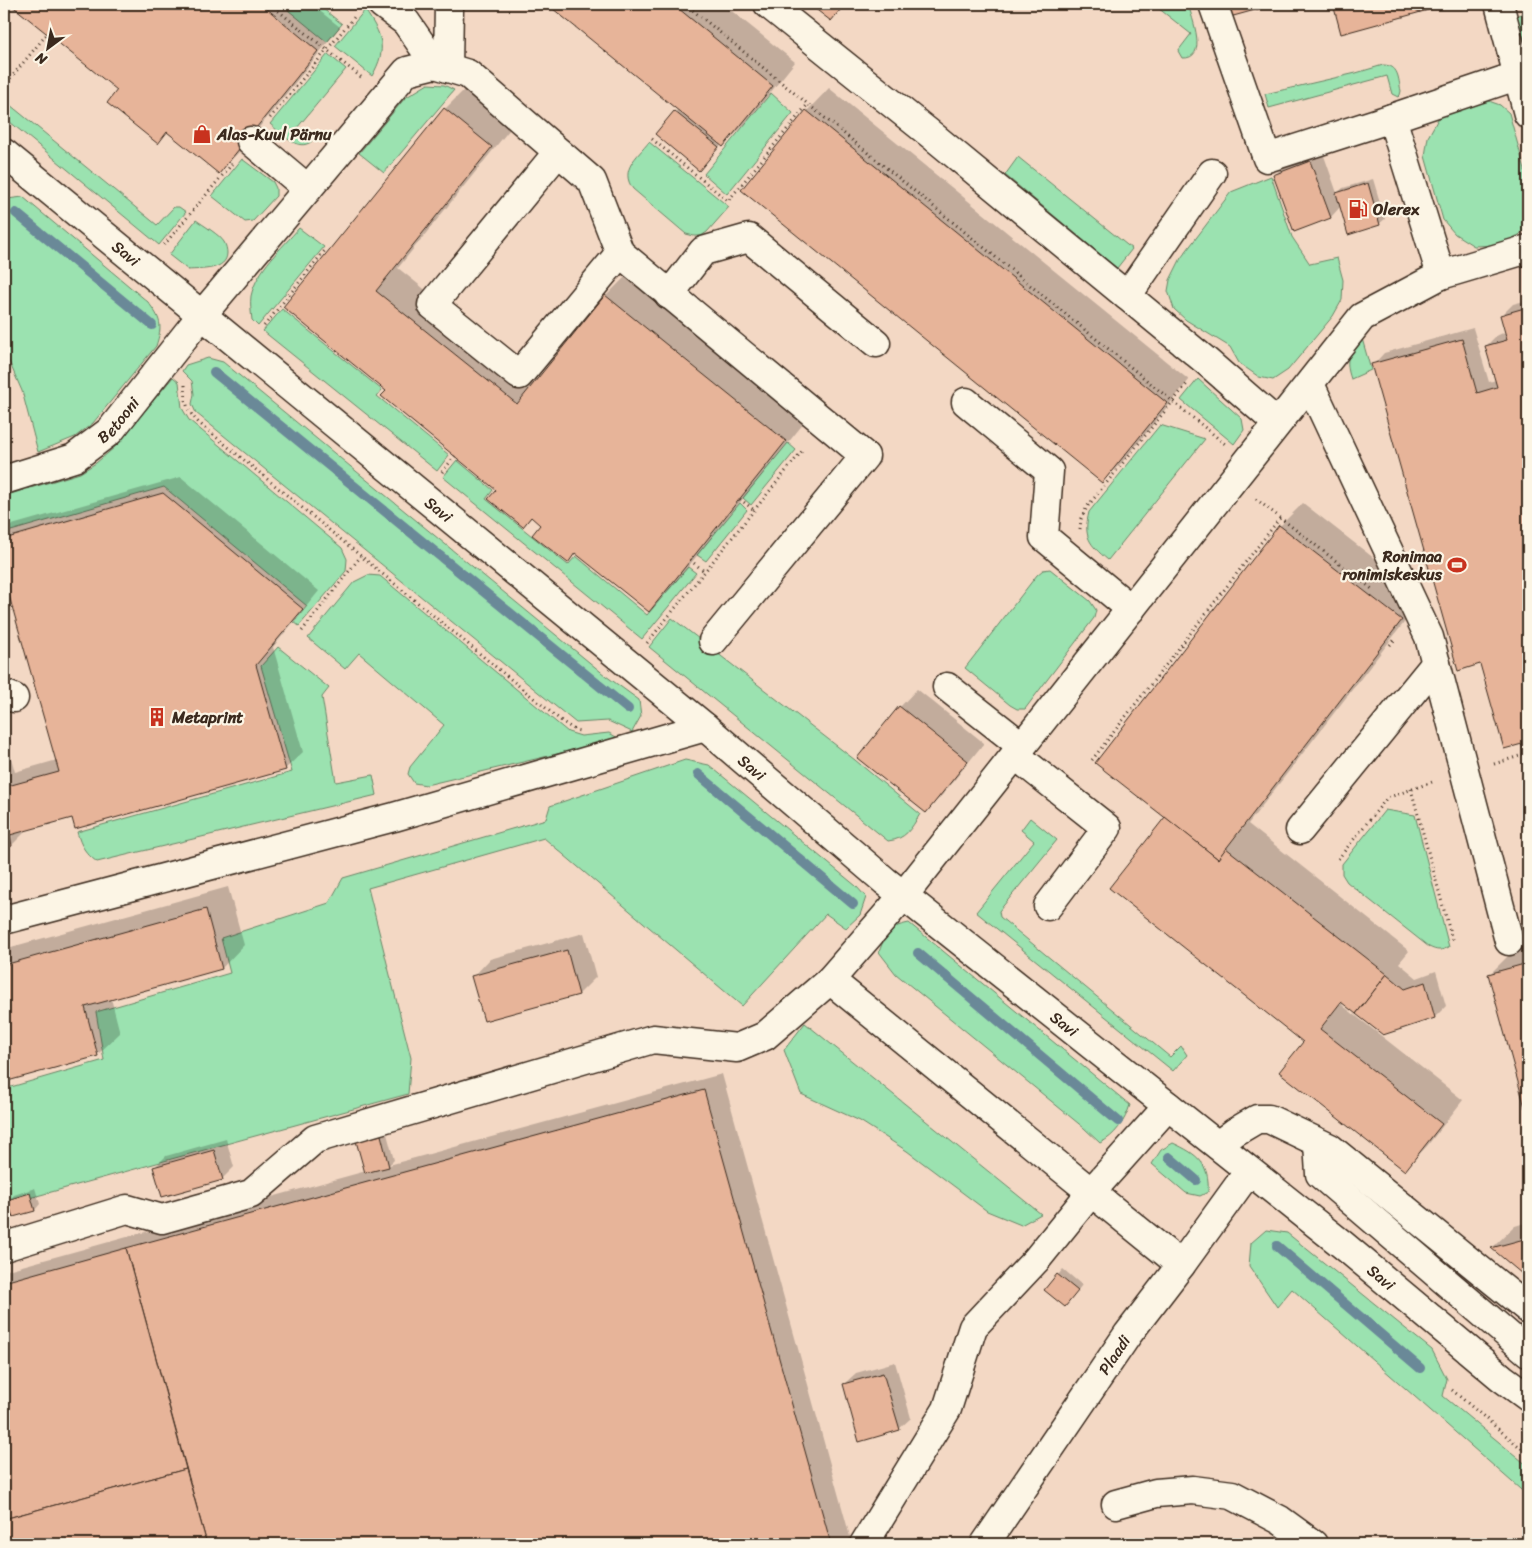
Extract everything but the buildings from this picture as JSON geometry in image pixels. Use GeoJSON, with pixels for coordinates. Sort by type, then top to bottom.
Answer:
{"type":"FeatureCollection","features":[{"type":"Feature","properties":{"kind":"street"},"geometry":{"type":"LineString","coordinates":[[382,4],[406,22],[441,66],[468,74],[592,181],[620,253],[865,456],[713,642]]}},
{"type":"Feature","properties":{"kind":"street"},"geometry":{"type":"LineString","coordinates":[[441,66],[449,4]]}},
{"type":"Feature","properties":{"kind":"street"},"geometry":{"type":"LineString","coordinates":[[768,4],[913,120],[1206,361],[1277,423]]}},
{"type":"Feature","properties":{"kind":"street"},"geometry":{"type":"LineString","coordinates":[[1213,4],[1267,158],[1524,74]]}},
{"type":"Feature","properties":{"kind":"street"},"geometry":{"type":"LineString","coordinates":[[1500,4],[1524,74],[1528,114]]}},
{"type":"Feature","properties":{"kind":"street","name":"Betooni"},"geometry":{"type":"LineString","coordinates":[[4,480],[74,458],[110,431],[201,316],[407,70],[441,66]]}},
{"type":"Feature","properties":{"kind":"street"},"geometry":{"type":"LineString","coordinates":[[1392,118],[1441,275]]}},
{"type":"Feature","properties":{"kind":"street"},"geometry":{"type":"LineString","coordinates":[[251,141],[308,189]]}},
{"type":"Feature","properties":{"kind":"street"},"geometry":{"type":"LineString","coordinates":[[558,152],[432,305],[519,376],[620,253]]}},
{"type":"Feature","properties":{"kind":"street","name":"Savi"},"geometry":{"type":"LineString","coordinates":[[4,153],[705,728],[885,881],[1343,1245],[1528,1398]]}},
{"type":"Feature","properties":{"kind":"street"},"geometry":{"type":"LineString","coordinates":[[1126,296],[1212,173]]}},
{"type":"Feature","properties":{"kind":"street"},"geometry":{"type":"LineString","coordinates":[[669,294],[703,252],[749,238],[876,343]]}},
{"type":"Feature","properties":{"kind":"street"},"geometry":{"type":"LineString","coordinates":[[4,1247],[128,1209],[162,1219],[251,1194],[315,1139],[653,1039],[737,1048],[765,1036],[830,980],[904,895],[1362,317],[1441,275],[1528,249]]}},
{"type":"Feature","properties":{"kind":"street"},"geometry":{"type":"LineString","coordinates":[[1310,384],[1429,637],[1510,941]]}},
{"type":"Feature","properties":{"kind":"street"},"geometry":{"type":"LineString","coordinates":[[966,402],[1049,471],[1044,537],[1130,609]]}},
{"type":"Feature","properties":{"kind":"street"},"geometry":{"type":"LineString","coordinates":[[1300,830],[1436,663]]}},
{"type":"Feature","properties":{"kind":"street"},"geometry":{"type":"LineString","coordinates":[[947,687],[1107,828],[1048,906]]}},
{"type":"Feature","properties":{"kind":"street"},"geometry":{"type":"LineString","coordinates":[[4,920],[394,817],[705,728]]}},
{"type":"Feature","properties":{"kind":"street"},"geometry":{"type":"LineString","coordinates":[[830,980],[1181,1265]]}},
{"type":"Feature","properties":{"kind":"street"},"geometry":{"type":"LineString","coordinates":[[864,1544],[947,1409],[973,1327],[1037,1259],[1092,1191],[1168,1106]]}},
{"type":"Feature","properties":{"kind":"street"},"geometry":{"type":"LineString","coordinates":[[1218,1146],[1234,1132],[1257,1119],[1269,1119],[1330,1148],[1528,1309]]}},
{"type":"Feature","properties":{"kind":"street"},"geometry":{"type":"LineString","coordinates":[[1318,1143],[1320,1174],[1528,1352]]}},
{"type":"Feature","properties":{"kind":"street","name":"Plaadi"},"geometry":{"type":"LineString","coordinates":[[984,1544],[1128,1334],[1249,1171]]}},
{"type":"Feature","properties":{"kind":"street","name":"Savi"},"geometry":{"type":"LineString","coordinates":[[1502,1378],[1528,1410]]}},
{"type":"Feature","properties":{"kind":"street"},"geometry":{"type":"LineString","coordinates":[[1116,1504],[1156,1493],[1193,1490],[1232,1495],[1280,1520],[1313,1544]]}},
{"type":"Feature","properties":{"kind":"path"},"geometry":{"type":"LineString","coordinates":[[280,4],[276,9],[385,97]]}},
{"type":"Feature","properties":{"kind":"path"},"geometry":{"type":"LineString","coordinates":[[685,4],[1173,401],[1240,472],[1280,518],[1374,590]]}},
{"type":"Feature","properties":{"kind":"path"},"geometry":{"type":"LineString","coordinates":[[4,86],[48,34]]}},
{"type":"Feature","properties":{"kind":"path"},"geometry":{"type":"LineString","coordinates":[[652,139],[728,200],[808,104]]}},
{"type":"Feature","properties":{"kind":"path"},"geometry":{"type":"LineString","coordinates":[[263,327],[326,249]]}},
{"type":"Feature","properties":{"kind":"path"},"geometry":{"type":"LineString","coordinates":[[1080,533],[1081,519],[1087,506],[1206,361]]}},
{"type":"Feature","properties":{"kind":"path"},"geometry":{"type":"LineString","coordinates":[[164,362],[185,384],[186,406],[191,415],[564,722],[575,730],[586,732]]}},
{"type":"Feature","properties":{"kind":"path"},"geometry":{"type":"LineString","coordinates":[[642,649],[802,451]]}},
{"type":"Feature","properties":{"kind":"path"},"geometry":{"type":"LineString","coordinates":[[440,474],[455,456]]}},
{"type":"Feature","properties":{"kind":"path"},"geometry":{"type":"LineString","coordinates":[[740,499],[754,510]]}},
{"type":"Feature","properties":{"kind":"path"},"geometry":{"type":"LineString","coordinates":[[1092,760],[1280,518]]}},
{"type":"Feature","properties":{"kind":"path"},"geometry":{"type":"LineString","coordinates":[[302,631],[361,556]]}},
{"type":"Feature","properties":{"kind":"path"},"geometry":{"type":"LineString","coordinates":[[690,560],[704,572]]}},
{"type":"Feature","properties":{"kind":"path"},"geometry":{"type":"LineString","coordinates":[[1390,645],[1402,630]]}},
{"type":"Feature","properties":{"kind":"path"},"geometry":{"type":"LineString","coordinates":[[1338,859],[1387,798],[1526,754]]}},
{"type":"Feature","properties":{"kind":"path"},"geometry":{"type":"LineString","coordinates":[[1411,789],[1453,942]]}},
{"type":"Feature","properties":{"kind":"path"},"geometry":{"type":"LineString","coordinates":[[1452,1390],[1528,1454]]}},
{"type":"Feature","properties":{"kind":"shaded area"},"geometry":{"type":"Polygon","coordinates":[[[4,4],[1528,4],[1528,10],[1515,18],[1528,52],[1528,1544],[4,1544],[4,4]]]}},
{"type":"Feature","properties":{"kind":"green space"},"geometry":{"type":"Polygon","coordinates":[[[293,4],[317,4],[342,24],[327,42],[288,10],[293,4]]]}},
{"type":"Feature","properties":{"kind":"green space"},"geometry":{"type":"Polygon","coordinates":[[[1153,4],[1188,4],[1197,37],[1195,52],[1190,57],[1182,58],[1178,51],[1191,34],[1153,4]]]}},
{"type":"Feature","properties":{"kind":"green space"},"geometry":{"type":"Polygon","coordinates":[[[365,10],[376,27],[381,42],[380,57],[372,76],[335,46],[365,10]]]}},
{"type":"Feature","properties":{"kind":"green space"},"geometry":{"type":"Polygon","coordinates":[[[1528,10],[1528,43],[1524,45],[1514,18],[1528,10]]]}},
{"type":"Feature","properties":{"kind":"green space"},"geometry":{"type":"Polygon","coordinates":[[[328,54],[346,69],[297,128],[312,141],[301,145],[295,143],[270,124],[328,54]]]}},
{"type":"Feature","properties":{"kind":"green space"},"geometry":{"type":"Polygon","coordinates":[[[1383,65],[1392,67],[1397,73],[1401,91],[1398,97],[1392,94],[1387,76],[1269,108],[1265,94],[1383,65]]]}},
{"type":"Feature","properties":{"kind":"green space"},"geometry":{"type":"Polygon","coordinates":[[[428,84],[444,85],[454,90],[384,173],[359,153],[405,98],[428,84]]]}},
{"type":"Feature","properties":{"kind":"green space"},"geometry":{"type":"Polygon","coordinates":[[[771,93],[793,113],[727,194],[704,174],[771,93]]]}},
{"type":"Feature","properties":{"kind":"green space"},"geometry":{"type":"Polygon","coordinates":[[[4,100],[157,225],[174,207],[179,207],[186,212],[159,245],[4,117],[4,100]]]}},
{"type":"Feature","properties":{"kind":"green space"},"geometry":{"type":"Polygon","coordinates":[[[1486,100],[1500,105],[1509,113],[1528,181],[1528,226],[1519,235],[1498,245],[1474,246],[1455,234],[1443,220],[1425,156],[1428,137],[1438,119],[1455,109],[1486,100]]]}},
{"type":"Feature","properties":{"kind":"green space"},"geometry":{"type":"Polygon","coordinates":[[[649,142],[729,207],[707,232],[701,236],[686,234],[633,189],[629,182],[628,176],[631,164],[649,142]]]}},
{"type":"Feature","properties":{"kind":"green space"},"geometry":{"type":"Polygon","coordinates":[[[1018,157],[1132,249],[1117,268],[1005,175],[1018,157]]]}},
{"type":"Feature","properties":{"kind":"green space"},"geometry":{"type":"Polygon","coordinates":[[[242,159],[273,182],[276,188],[276,196],[253,221],[245,222],[212,196],[242,159]]]}},
{"type":"Feature","properties":{"kind":"green space"},"geometry":{"type":"Polygon","coordinates":[[[1271,176],[1292,237],[1310,264],[1337,258],[1343,280],[1342,300],[1333,316],[1288,370],[1273,380],[1259,377],[1239,363],[1230,347],[1186,320],[1174,309],[1168,291],[1170,280],[1181,258],[1231,192],[1271,176]]]}},
{"type":"Feature","properties":{"kind":"green space"},"geometry":{"type":"Polygon","coordinates":[[[23,197],[148,302],[160,322],[160,333],[156,346],[93,423],[75,437],[38,452],[22,391],[4,350],[4,198],[23,197]]]}},
{"type":"Feature","properties":{"kind":"green space"},"geometry":{"type":"Polygon","coordinates":[[[196,220],[215,233],[225,243],[226,259],[218,266],[188,270],[169,255],[196,220]]]}},
{"type":"Feature","properties":{"kind":"green space"},"geometry":{"type":"Polygon","coordinates":[[[299,228],[324,247],[258,326],[252,320],[251,314],[251,296],[254,286],[264,268],[299,228]]]}},
{"type":"Feature","properties":{"kind":"green space"},"geometry":{"type":"Polygon","coordinates":[[[282,309],[382,390],[377,396],[449,455],[437,471],[263,331],[282,309]]]}},
{"type":"Feature","properties":{"kind":"green space"},"geometry":{"type":"Polygon","coordinates":[[[1361,335],[1371,370],[1351,379],[1348,366],[1349,356],[1361,335]]]}},
{"type":"Feature","properties":{"kind":"green space"},"geometry":{"type":"Polygon","coordinates":[[[208,358],[223,362],[606,676],[639,700],[641,716],[632,732],[608,721],[576,723],[196,413],[192,404],[194,394],[192,381],[182,371],[186,365],[208,358]]]}},
{"type":"Feature","properties":{"kind":"green space"},"geometry":{"type":"Polygon","coordinates":[[[173,377],[179,382],[182,408],[189,420],[342,548],[347,559],[346,571],[299,626],[294,622],[307,606],[164,487],[4,533],[4,496],[80,473],[96,463],[115,447],[173,377]]]}},
{"type":"Feature","properties":{"kind":"green space"},"geometry":{"type":"Polygon","coordinates":[[[1198,379],[1242,419],[1244,430],[1234,444],[1181,400],[1198,379]]]}},
{"type":"Feature","properties":{"kind":"green space"},"geometry":{"type":"Polygon","coordinates":[[[1160,425],[1205,439],[1108,560],[1096,549],[1087,534],[1089,512],[1160,425]]]}},
{"type":"Feature","properties":{"kind":"green space"},"geometry":{"type":"Polygon","coordinates":[[[788,443],[796,450],[751,505],[743,498],[788,443]]]}},
{"type":"Feature","properties":{"kind":"green space"},"geometry":{"type":"Polygon","coordinates":[[[457,460],[493,490],[486,499],[568,565],[576,556],[647,615],[688,567],[696,573],[642,639],[443,477],[457,460]]]}},
{"type":"Feature","properties":{"kind":"green space"},"geometry":{"type":"Polygon","coordinates":[[[740,503],[747,510],[706,561],[697,555],[740,503]]]}},
{"type":"Feature","properties":{"kind":"green space"},"geometry":{"type":"Polygon","coordinates":[[[1050,569],[1090,601],[1096,610],[1094,618],[1025,709],[1017,709],[965,668],[1037,575],[1043,570],[1050,569]]]}},
{"type":"Feature","properties":{"kind":"green space"},"geometry":{"type":"Polygon","coordinates":[[[368,575],[380,576],[568,732],[581,736],[609,733],[620,739],[426,785],[414,783],[408,774],[410,767],[444,725],[359,653],[345,669],[308,638],[354,582],[368,575]]]}},
{"type":"Feature","properties":{"kind":"green space"},"geometry":{"type":"Polygon","coordinates":[[[672,618],[855,760],[920,814],[904,836],[888,841],[649,647],[672,618]]]}},
{"type":"Feature","properties":{"kind":"green space"},"geometry":{"type":"Polygon","coordinates":[[[278,647],[329,688],[322,697],[336,782],[373,775],[377,795],[97,862],[93,859],[84,849],[77,832],[292,772],[261,666],[278,647]]]}},
{"type":"Feature","properties":{"kind":"green space"},"geometry":{"type":"Polygon","coordinates":[[[685,760],[709,765],[856,886],[866,897],[860,915],[846,928],[826,914],[742,1006],[544,838],[368,888],[411,1058],[408,1094],[4,1205],[4,1089],[104,1060],[96,1012],[230,973],[221,938],[329,903],[343,878],[546,819],[550,806],[685,760]]]}},
{"type":"Feature","properties":{"kind":"green space"},"geometry":{"type":"Polygon","coordinates":[[[1385,810],[1415,815],[1449,947],[1439,950],[1429,947],[1347,882],[1342,874],[1342,864],[1385,810]]]}},
{"type":"Feature","properties":{"kind":"green space"},"geometry":{"type":"Polygon","coordinates":[[[1030,818],[1057,840],[999,911],[1000,917],[1170,1057],[1181,1046],[1187,1055],[1173,1071],[976,912],[1034,841],[1021,830],[1030,818]]]}},
{"type":"Feature","properties":{"kind":"green space"},"geometry":{"type":"Polygon","coordinates":[[[909,923],[1130,1105],[1115,1132],[1100,1143],[896,974],[879,952],[888,931],[909,923]]]}},
{"type":"Feature","properties":{"kind":"green space"},"geometry":{"type":"Polygon","coordinates":[[[805,1023],[1041,1214],[1021,1225],[987,1211],[907,1151],[860,1121],[801,1094],[784,1050],[805,1023]]]}},
{"type":"Feature","properties":{"kind":"green space"},"geometry":{"type":"Polygon","coordinates":[[[1173,1143],[1189,1151],[1200,1161],[1207,1174],[1208,1192],[1200,1196],[1186,1193],[1152,1164],[1161,1150],[1173,1143]]]}},
{"type":"Feature","properties":{"kind":"green space"},"geometry":{"type":"Polygon","coordinates":[[[1266,1230],[1287,1233],[1432,1350],[1447,1379],[1443,1396],[1528,1466],[1528,1496],[1292,1289],[1277,1307],[1249,1266],[1251,1243],[1266,1230]]]}},
{"type":"Feature","properties":{"kind":"waterway"},"geometry":{"type":"LineString","coordinates":[[16,213],[152,325]]}},
{"type":"Feature","properties":{"kind":"waterway"},"geometry":{"type":"LineString","coordinates":[[214,372],[628,709]]}},
{"type":"Feature","properties":{"kind":"waterway"},"geometry":{"type":"LineString","coordinates":[[698,774],[853,904]]}},
{"type":"Feature","properties":{"kind":"waterway"},"geometry":{"type":"LineString","coordinates":[[918,953],[1118,1121]]}},
{"type":"Feature","properties":{"kind":"waterway"},"geometry":{"type":"LineString","coordinates":[[1169,1157],[1196,1180]]}},
{"type":"Feature","properties":{"kind":"waterway"},"geometry":{"type":"LineString","coordinates":[[1277,1246],[1420,1368]]}},
{"type":"Feature","properties":{"kind":"place","name":"Alas-Kuul Pärnu"},"geometry":{"type":"Point","coordinates":[202,134]}},
{"type":"Feature","properties":{"kind":"place","name":"Olerex"},"geometry":{"type":"Point","coordinates":[1358,209]}},
{"type":"Feature","properties":{"kind":"place","name":"Ronimaa ronimiskeskus"},"geometry":{"type":"Point","coordinates":[1457,565]}},
{"type":"Feature","properties":{"kind":"place","name":"Metaprint"},"geometry":{"type":"Point","coordinates":[157,717]}}]}
